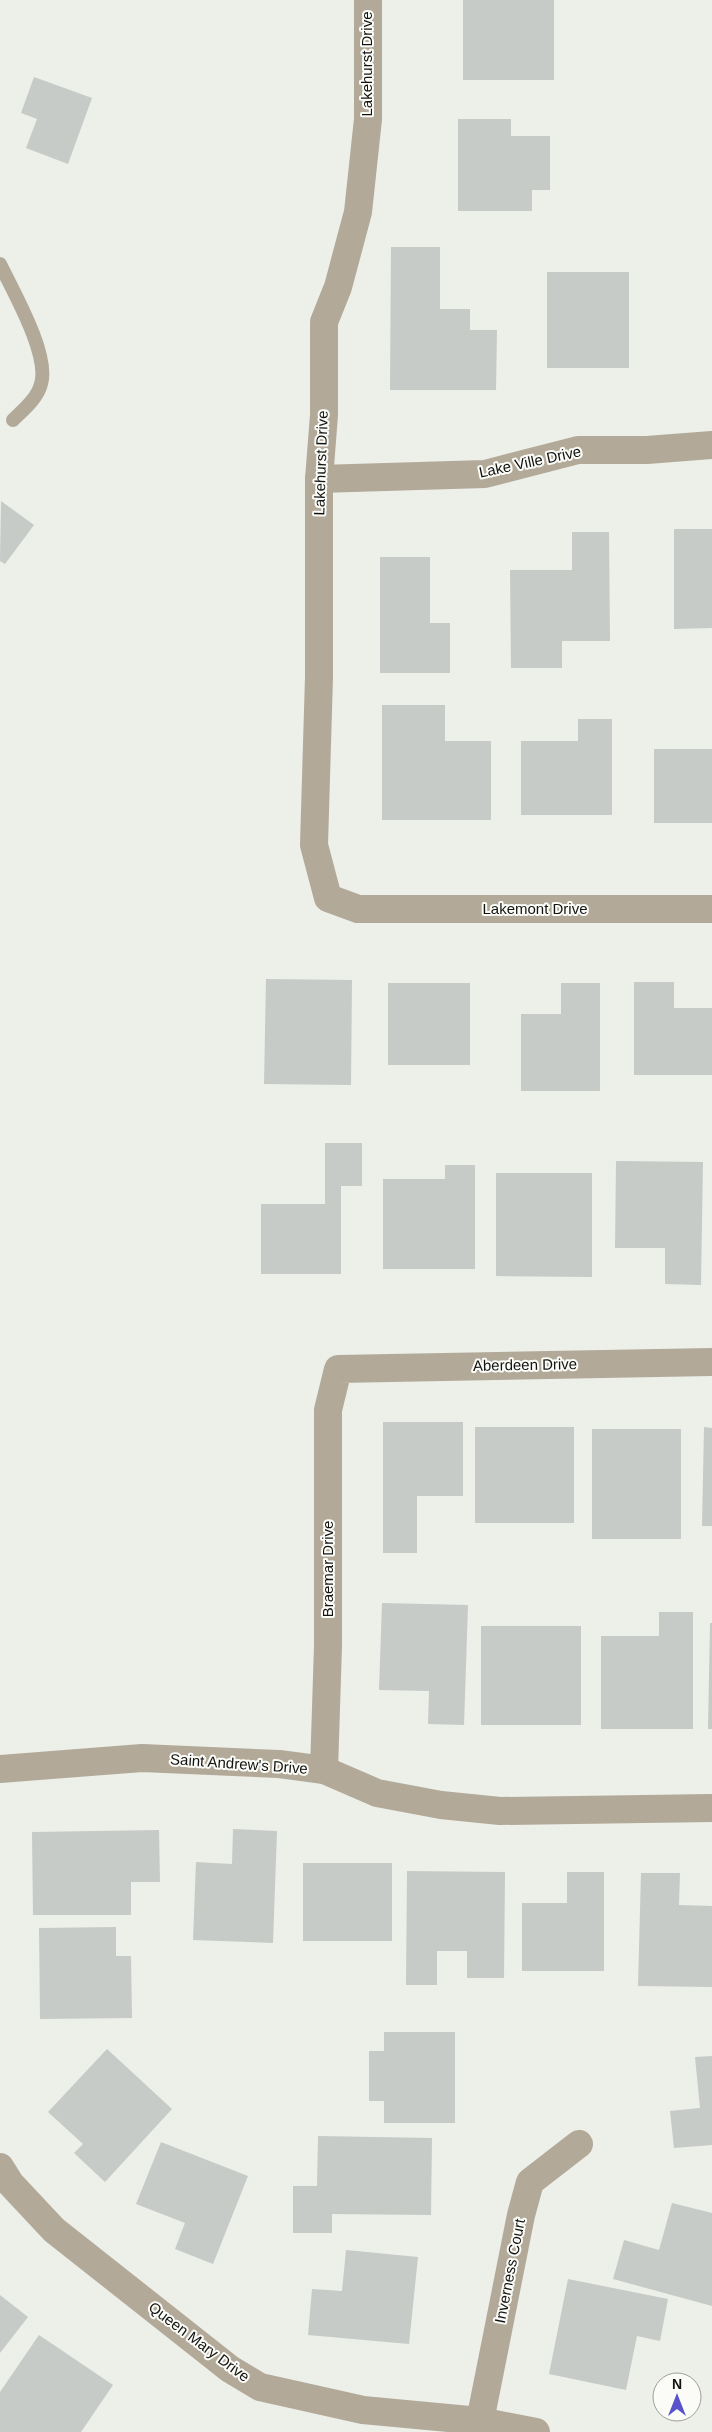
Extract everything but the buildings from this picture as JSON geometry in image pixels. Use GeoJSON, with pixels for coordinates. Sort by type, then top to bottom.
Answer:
{"type":"FeatureCollection","features":[{"type":"Feature","properties":{"kind":"street","name":"Lakehurst Drive"},"geometry":{"type":"LineString","coordinates":[[358,910],[328,898],[314,846],[319,677],[319,479],[324,415],[324,322],[338,287],[358,212],[366,138],[368,0]]}},
{"type":"Feature","properties":{"kind":"street","name":"Lake Ville Drive"},"geometry":{"type":"LineString","coordinates":[[319,479],[485,474],[578,450],[647,450],[712,445]]}},
{"type":"Feature","properties":{"kind":"street","name":"Lakemont Drive"},"geometry":{"type":"LineString","coordinates":[[358,910],[712,909]]}},
{"type":"Feature","properties":{"kind":"street","name":"Aberdeen Drive"},"geometry":{"type":"LineString","coordinates":[[338,1369],[712,1362]]}},
{"type":"Feature","properties":{"kind":"street","name":"Braemar Drive"},"geometry":{"type":"LineString","coordinates":[[324,1770],[328,1646],[328,1410],[338,1369]]}},
{"type":"Feature","properties":{"kind":"street","name":"Saint Andrew's Drive"},"geometry":{"type":"LineString","coordinates":[[0,1769],[142,1758],[280,1764],[324,1770],[378,1793],[441,1805],[480,1809],[500,1811],[712,1808]]}},
{"type":"Feature","properties":{"kind":"street","name":"Inverness Court"},"geometry":{"type":"LineString","coordinates":[[480,2421],[521,2215],[530,2182],[579,2144]]}},
{"type":"Feature","properties":{"kind":"street","name":"Queen Mary Drive"},"geometry":{"type":"LineString","coordinates":[[0,2167],[10,2183],[54,2230],[230,2369],[260,2387],[363,2410],[480,2421],[536,2432]]}},
{"type":"Feature","properties":{"kind":"lane"},"geometry":{"type":"LineString","coordinates":[[0,264],[39,348],[43,370],[41,384],[32,401],[13,420]]}}]}
